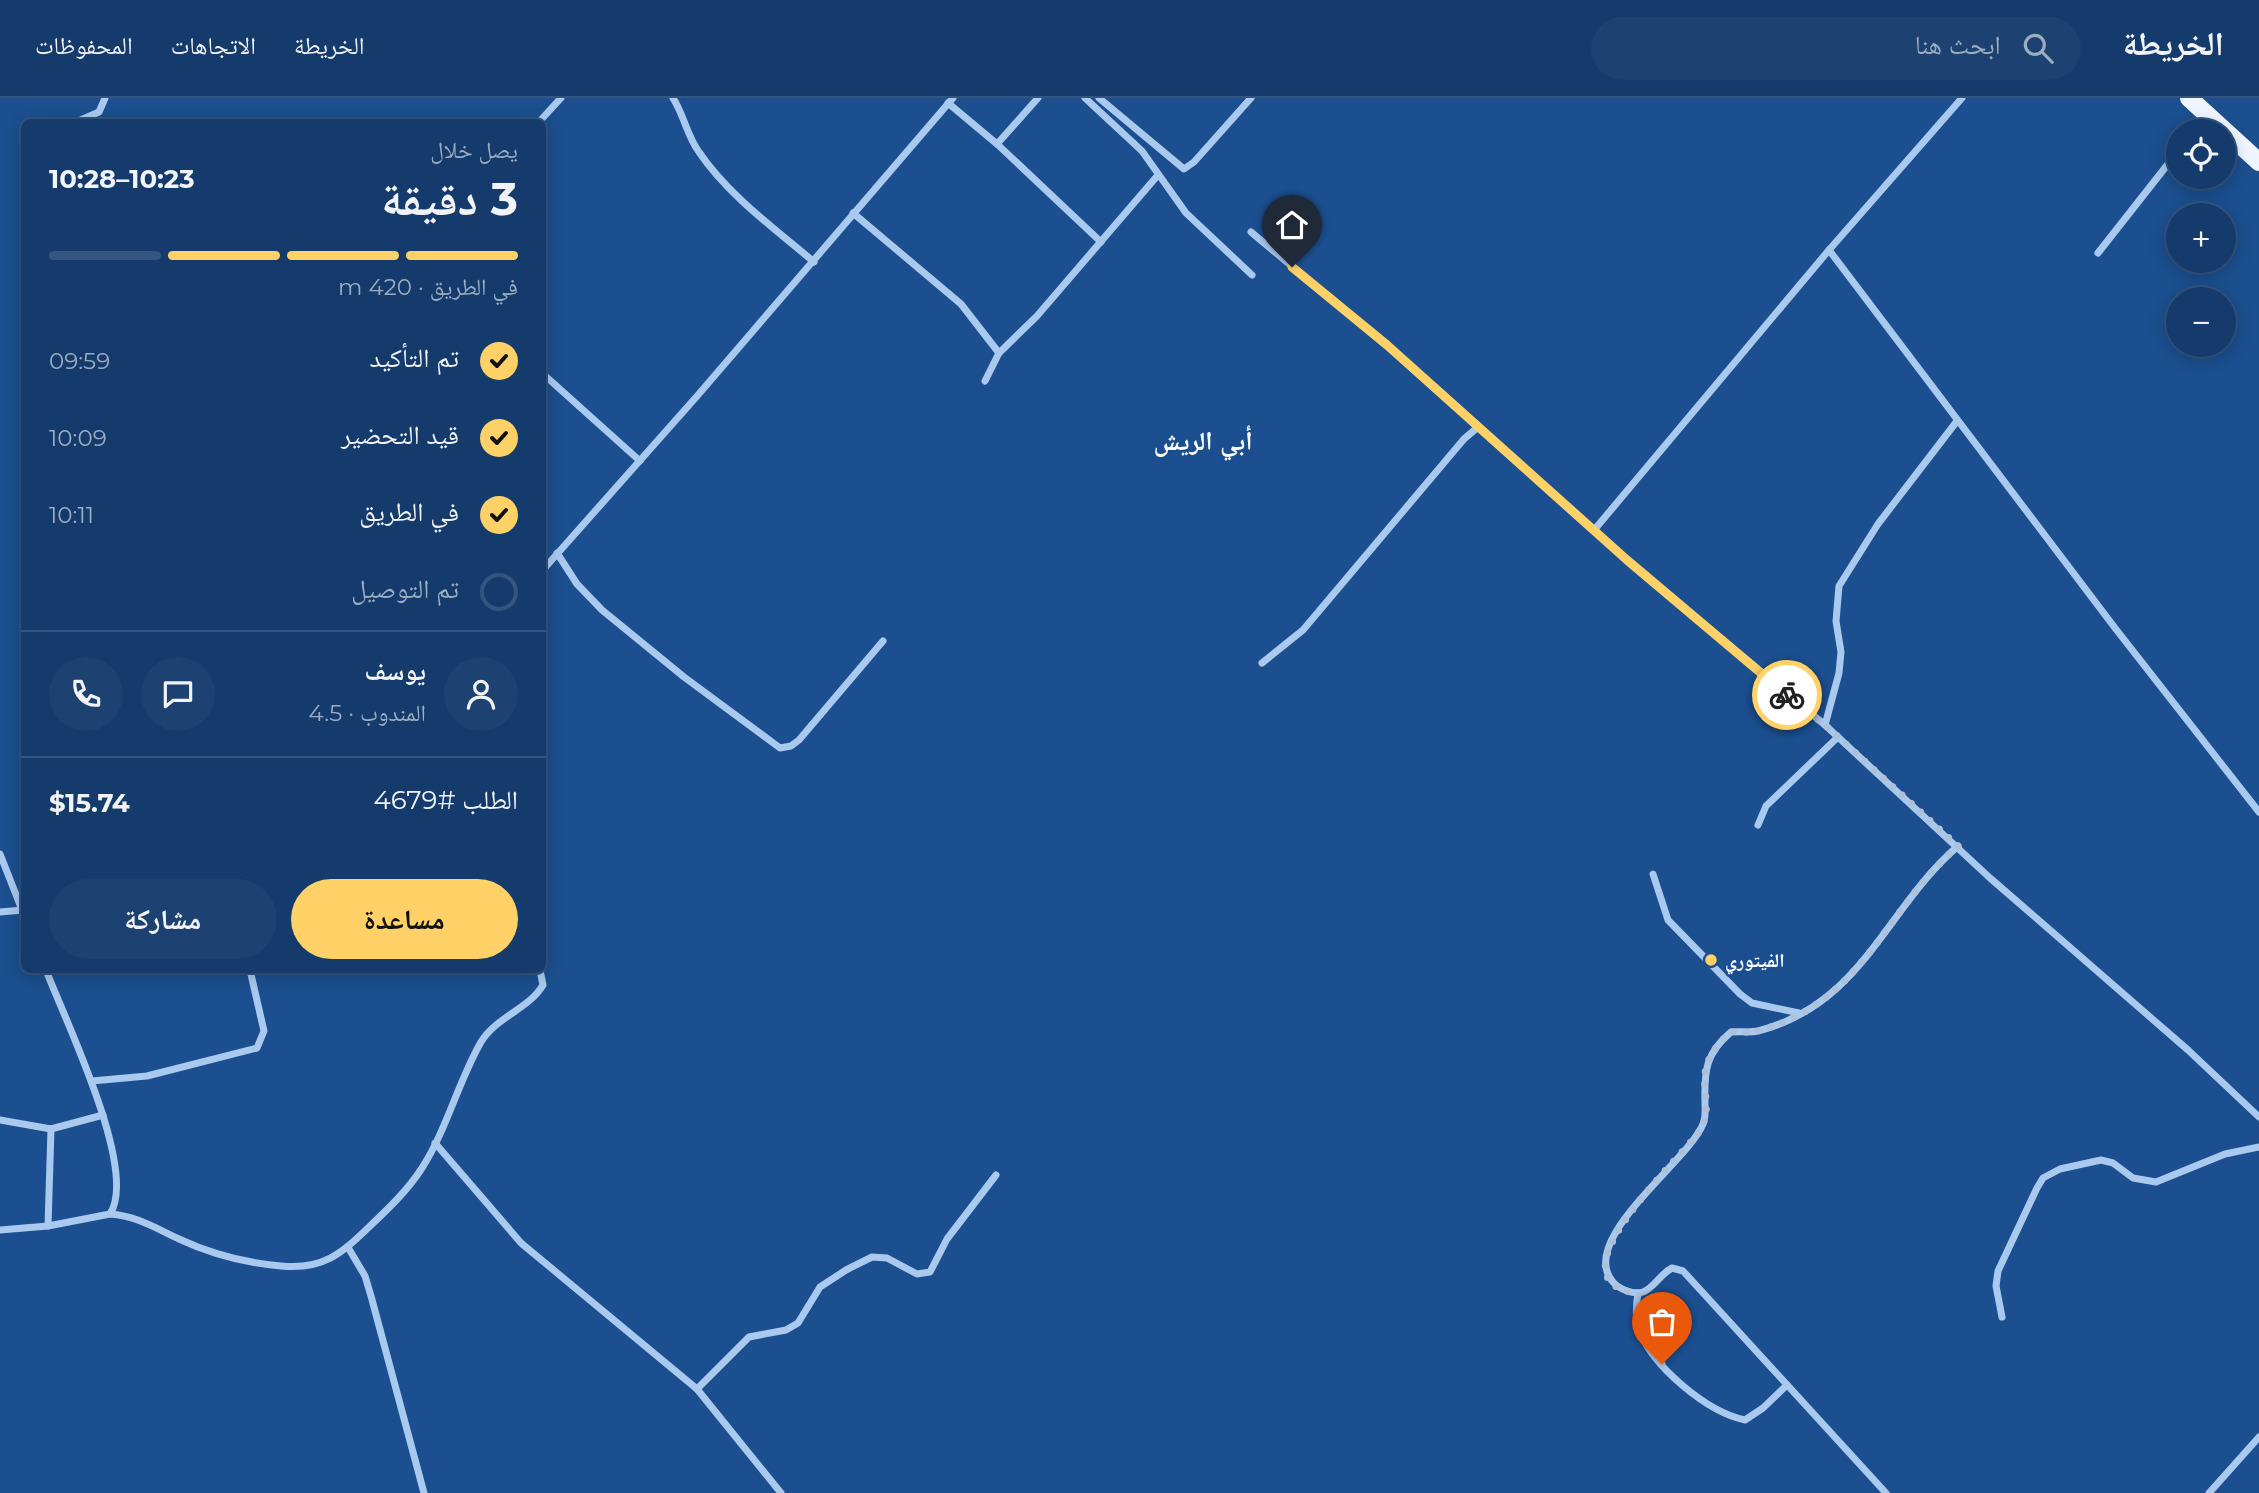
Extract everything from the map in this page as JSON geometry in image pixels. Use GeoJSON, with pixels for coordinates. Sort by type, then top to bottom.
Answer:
{"type":"FeatureCollection","features":[{"type":"Feature","properties":{"kind":"main road"},"geometry":{"type":"LineString","coordinates":[[2189,98],[2259,162]]}},
{"type":"Feature","properties":{"kind":"street"},"geometry":{"type":"LineString","coordinates":[[83,119],[99,112],[104,98]]}},
{"type":"Feature","properties":{"kind":"street"},"geometry":{"type":"LineString","coordinates":[[542,119],[561,98]]}},
{"type":"Feature","properties":{"kind":"street"},"geometry":{"type":"LineString","coordinates":[[673,98],[698,152],[710,167],[747,205],[814,262]]}},
{"type":"Feature","properties":{"kind":"street"},"geometry":{"type":"LineString","coordinates":[[997,144],[1038,98]]}},
{"type":"Feature","properties":{"kind":"street"},"geometry":{"type":"LineString","coordinates":[[1085,98],[1142,151],[1186,213],[1252,275]]}},
{"type":"Feature","properties":{"kind":"street"},"geometry":{"type":"LineString","coordinates":[[1099,98],[1184,169],[1194,162],[1251,98]]}},
{"type":"Feature","properties":{"kind":"street"},"geometry":{"type":"LineString","coordinates":[[1595,529],[1829,250],[1962,98]]}},
{"type":"Feature","properties":{"kind":"street"},"geometry":{"type":"LineString","coordinates":[[546,566],[814,262],[951,101],[1101,242]]}},
{"type":"Feature","properties":{"kind":"street"},"geometry":{"type":"LineString","coordinates":[[2203,119],[2207,114]]}},
{"type":"Feature","properties":{"kind":"street"},"geometry":{"type":"LineString","coordinates":[[2098,253],[2166,167]]}},
{"type":"Feature","properties":{"kind":"street"},"geometry":{"type":"LineString","coordinates":[[985,381],[999,353],[1037,316],[1158,175]]}},
{"type":"Feature","properties":{"kind":"street"},"geometry":{"type":"LineString","coordinates":[[853,213],[961,304],[999,353]]}},
{"type":"Feature","properties":{"kind":"street"},"geometry":{"type":"LineString","coordinates":[[1251,232],[1595,529],[1627,560],[1825,725],[2259,1117]]}},
{"type":"Feature","properties":{"kind":"street"},"geometry":{"type":"LineString","coordinates":[[1829,250],[1957,421],[2259,812]]}},
{"type":"Feature","properties":{"kind":"street"},"geometry":{"type":"LineString","coordinates":[[546,377],[640,461]]}},
{"type":"Feature","properties":{"kind":"street"},"geometry":{"type":"LineString","coordinates":[[1825,725],[1839,673],[1841,652],[1836,621],[1839,586],[1878,524],[1957,421]]}},
{"type":"Feature","properties":{"kind":"street"},"geometry":{"type":"LineString","coordinates":[[1262,663],[1303,630],[1464,439],[1478,427]]}},
{"type":"Feature","properties":{"kind":"street"},"geometry":{"type":"LineString","coordinates":[[557,553],[577,584],[602,610],[684,677],[780,748],[791,746],[799,740],[883,641]]}},
{"type":"Feature","properties":{"kind":"street"},"geometry":{"type":"LineString","coordinates":[[1758,825],[1766,806],[1838,737]]}},
{"type":"Feature","properties":{"kind":"street"},"geometry":{"type":"LineString","coordinates":[[1886,1493],[1683,1271],[1672,1268],[1647,1289],[1638,1293],[1626,1290],[1612,1280],[1606,1267],[1605,1254],[1626,1217],[1704,1123],[1705,1064],[1710,1052],[1731,1032],[1755,1032],[1818,1006],[1843,984],[1926,880],[1958,846]]}},
{"type":"Feature","properties":{"kind":"street"},"geometry":{"type":"LineString","coordinates":[[0,854],[21,905]]}},
{"type":"Feature","properties":{"kind":"street"},"geometry":{"type":"LineString","coordinates":[[1653,874],[1668,920],[1740,994],[1752,1003],[1799,1014]]}},
{"type":"Feature","properties":{"kind":"street"},"geometry":{"type":"LineString","coordinates":[[0,912],[21,912]]}},
{"type":"Feature","properties":{"kind":"street"},"geometry":{"type":"LineString","coordinates":[[47,973],[92,1081],[103,1115],[117,1193],[116,1204],[110,1214]]}},
{"type":"Feature","properties":{"kind":"street"},"geometry":{"type":"LineString","coordinates":[[92,1081],[147,1076],[257,1048],[264,1031],[251,973]]}},
{"type":"Feature","properties":{"kind":"street"},"geometry":{"type":"LineString","coordinates":[[0,1230],[48,1226],[110,1214],[137,1218],[180,1240],[230,1259],[283,1267],[319,1265],[349,1249],[395,1202],[422,1168],[481,1043],[504,1018],[539,992],[543,985],[541,973]]}},
{"type":"Feature","properties":{"kind":"street"},"geometry":{"type":"LineString","coordinates":[[0,1120],[51,1129],[103,1115]]}},
{"type":"Feature","properties":{"kind":"street"},"geometry":{"type":"LineString","coordinates":[[48,1226],[51,1129]]}},
{"type":"Feature","properties":{"kind":"street"},"geometry":{"type":"LineString","coordinates":[[435,1143],[521,1243],[697,1389],[781,1493]]}},
{"type":"Feature","properties":{"kind":"street"},"geometry":{"type":"LineString","coordinates":[[2002,1317],[1996,1286],[1998,1270],[2043,1178],[2060,1168],[2101,1160],[2113,1163],[2133,1178],[2156,1182],[2225,1154],[2259,1147]]}},
{"type":"Feature","properties":{"kind":"street"},"geometry":{"type":"LineString","coordinates":[[697,1389],[748,1337],[786,1330],[798,1323],[820,1287],[846,1270],[872,1257],[887,1258],[917,1274],[930,1272],[947,1239],[996,1175]]}},
{"type":"Feature","properties":{"kind":"street"},"geometry":{"type":"LineString","coordinates":[[349,1249],[365,1276],[424,1493]]}},
{"type":"Feature","properties":{"kind":"street"},"geometry":{"type":"LineString","coordinates":[[1638,1293],[1637,1317],[1648,1346],[1676,1379],[1697,1397],[1717,1409],[1745,1420],[1763,1408],[1787,1385]]}},
{"type":"Feature","properties":{"kind":"street"},"geometry":{"type":"LineString","coordinates":[[2208,1493],[2259,1437]]}},
{"type":"Feature","properties":{"kind":"way so far"},"geometry":{"type":"LineString","coordinates":[[1662,1364],[1648,1346],[1639,1328],[1636,1306],[1638,1293],[1616,1285],[1608,1274],[1605,1254],[1626,1217],[1663,1176],[1704,1123],[1705,1064],[1710,1052],[1731,1032],[1755,1032],[1818,1006],[1828,999],[1886,933],[1926,880],[1958,846],[1825,725],[1787,695]]}},
{"type":"Feature","properties":{"kind":"place","name":"الفيتوري"},"geometry":{"type":"Point","coordinates":[1711,960]}},
{"type":"Feature","properties":{"kind":"district","name":"أبي الريش"},"geometry":{"type":"Point","coordinates":[1203,441]}},
{"type":"Feature","properties":{"kind":"route"},"geometry":{"type":"LineString","coordinates":[[1292,267],[1387,345],[1627,560],[1727,641],[1787,695]]}}]}
